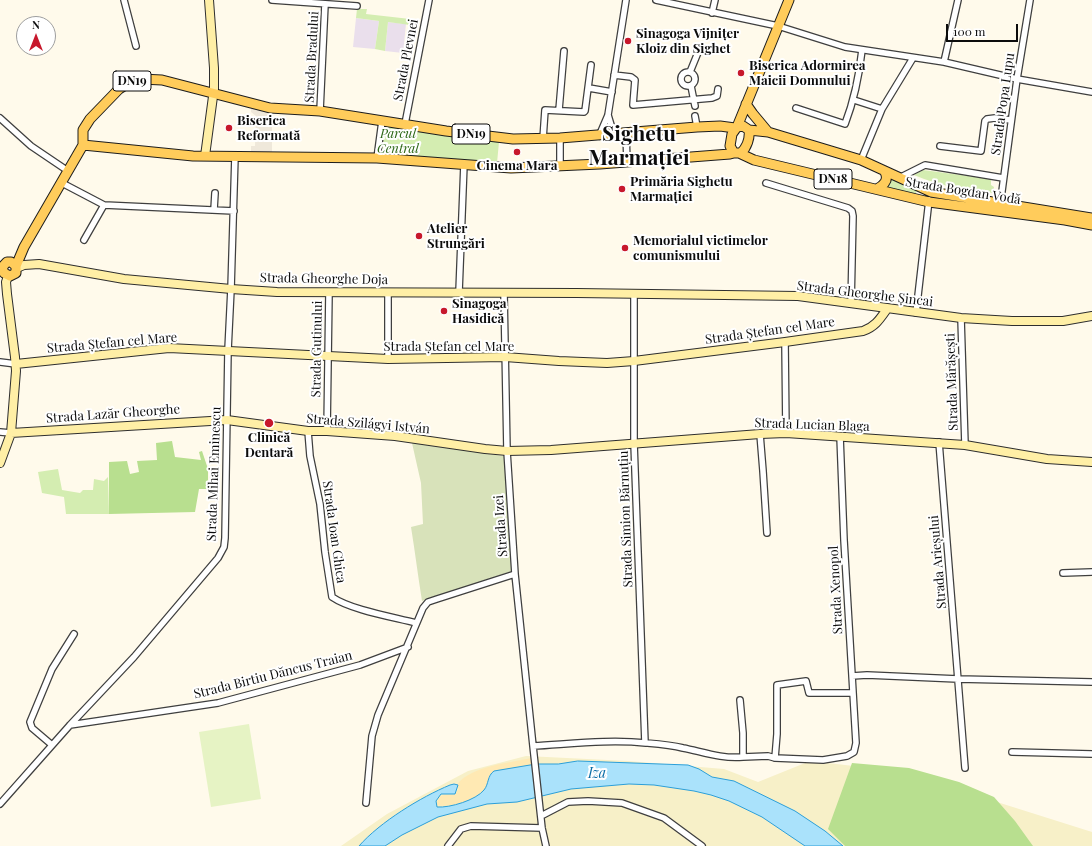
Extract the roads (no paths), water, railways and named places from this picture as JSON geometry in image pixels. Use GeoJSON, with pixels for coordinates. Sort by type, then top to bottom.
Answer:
{"type":"FeatureCollection","features":[{"type":"Feature","properties":{"kind":"main road"},"geometry":{"type":"LineString","coordinates":[[205,156],[214,94],[214,68],[209,0]]}},
{"type":"Feature","properties":{"kind":"main road"},"geometry":{"type":"LineString","coordinates":[[746,104],[749,136],[745,149],[737,153],[730,148],[730,144],[736,127],[789,0]]}},
{"type":"Feature","properties":{"kind":"main road","name":"DN19"},"geometry":{"type":"LineString","coordinates":[[24,247],[14,275],[4,270],[24,247],[62,183],[83,145],[83,130],[90,119],[119,89],[135,80],[152,78],[162,80],[270,108],[320,111],[513,139],[599,136],[697,127],[736,127]]}},
{"type":"Feature","properties":{"kind":"main road"},"geometry":{"type":"LineString","coordinates":[[746,104],[752,114],[768,132]]}},
{"type":"Feature","properties":{"kind":"main road"},"geometry":{"type":"LineString","coordinates":[[736,127],[743,126],[748,129]]}},
{"type":"Feature","properties":{"kind":"main road","name":"DN18"},"geometry":{"type":"LineString","coordinates":[[748,129],[768,132],[862,160]]}},
{"type":"Feature","properties":{"kind":"main road","name":"DN19"},"geometry":{"type":"LineString","coordinates":[[83,145],[155,153],[205,156],[376,158],[511,168],[560,167]]}},
{"type":"Feature","properties":{"kind":"main road","name":"Strada Bogdan Vodă"},"geometry":{"type":"LineString","coordinates":[[560,167],[737,153],[754,160],[929,202],[1000,207],[1092,218]]}},
{"type":"Feature","properties":{"kind":"main road","name":"Strada Bogdan Vodă"},"geometry":{"type":"LineString","coordinates":[[862,160],[885,172],[931,192],[1092,226]]}},
{"type":"Feature","properties":{"kind":"main road"},"geometry":{"type":"LineString","coordinates":[[877,189],[883,186],[886,181],[887,176],[885,172]]}},
{"type":"Feature","properties":{"kind":"main road"},"geometry":{"type":"LineString","coordinates":[[0,463],[11,433],[16,364],[4,270],[11,262],[17,267]]}},
{"type":"Feature","properties":{"kind":"main road","name":"Strada Gheorghe Doja"},"geometry":{"type":"LineString","coordinates":[[17,267],[40,264],[124,279],[232,289],[286,292],[634,294]]}},
{"type":"Feature","properties":{"kind":"main road","name":"Strada Gheorghe Șincai"},"geometry":{"type":"LineString","coordinates":[[634,294],[798,296],[916,313],[961,318],[1012,321],[1063,321],[1092,316]]}},
{"type":"Feature","properties":{"kind":"main road","name":"Strada Ștefan cel Mare"},"geometry":{"type":"LineString","coordinates":[[16,364],[169,348],[388,359],[505,357],[607,363],[634,361],[863,331],[876,324],[887,309]]}},
{"type":"Feature","properties":{"kind":"main road","name":"Strada Szilágyi István"},"geometry":{"type":"LineString","coordinates":[[227,420],[308,431],[396,436],[507,451]]}},
{"type":"Feature","properties":{"kind":"main road","name":"Strada Lazăr Gheorghe"},"geometry":{"type":"LineString","coordinates":[[11,433],[227,420]]}},
{"type":"Feature","properties":{"kind":"main road","name":"Strada Lucian Blaga"},"geometry":{"type":"LineString","coordinates":[[507,451],[551,450],[786,433],[939,442],[1047,459],[1092,462]]}},
{"type":"Feature","properties":{"kind":"street"},"geometry":{"type":"LineString","coordinates":[[124,0],[136,46]]}},
{"type":"Feature","properties":{"kind":"street","name":"Strada Bradului"},"geometry":{"type":"LineString","coordinates":[[272,0],[357,6]]}},
{"type":"Feature","properties":{"kind":"street","name":"Strada Plevnei"},"geometry":{"type":"LineString","coordinates":[[405,124],[428,0]]}},
{"type":"Feature","properties":{"kind":"street"},"geometry":{"type":"LineString","coordinates":[[599,136],[608,115],[626,0]]}},
{"type":"Feature","properties":{"kind":"street"},"geometry":{"type":"LineString","coordinates":[[656,0],[778,26],[844,47],[944,62],[1017,79],[1092,92]]}},
{"type":"Feature","properties":{"kind":"street"},"geometry":{"type":"LineString","coordinates":[[712,13],[715,0]]}},
{"type":"Feature","properties":{"kind":"street"},"geometry":{"type":"LineString","coordinates":[[944,62],[958,0]]}},
{"type":"Feature","properties":{"kind":"street","name":"Strada Popa Lupu"},"geometry":{"type":"LineString","coordinates":[[1000,207],[1017,79],[1030,0]]}},
{"type":"Feature","properties":{"kind":"street","name":"Strada Bradului"},"geometry":{"type":"LineString","coordinates":[[320,111],[325,4]]}},
{"type":"Feature","properties":{"kind":"street"},"geometry":{"type":"LineString","coordinates":[[559,110],[564,50]]}},
{"type":"Feature","properties":{"kind":"street"},"geometry":{"type":"LineString","coordinates":[[690,72],[699,50]]}},
{"type":"Feature","properties":{"kind":"street"},"geometry":{"type":"LineString","coordinates":[[796,108],[845,124],[854,100],[859,78],[862,50]]}},
{"type":"Feature","properties":{"kind":"street"},"geometry":{"type":"LineString","coordinates":[[862,160],[882,109],[913,58]]}},
{"type":"Feature","properties":{"kind":"street"},"geometry":{"type":"LineString","coordinates":[[543,139],[545,110],[585,111],[591,65]]}},
{"type":"Feature","properties":{"kind":"street"},"geometry":{"type":"LineString","coordinates":[[690,72],[695,76],[695,82],[691,86],[685,86],[681,81],[682,75],[690,72]]}},
{"type":"Feature","properties":{"kind":"street"},"geometry":{"type":"LineString","coordinates":[[614,74],[631,77],[635,80],[633,105],[694,103],[716,96],[718,89]]}},
{"type":"Feature","properties":{"kind":"street"},"geometry":{"type":"LineString","coordinates":[[691,86],[694,103]]}},
{"type":"Feature","properties":{"kind":"street"},"geometry":{"type":"LineString","coordinates":[[589,88],[612,92]]}},
{"type":"Feature","properties":{"kind":"street"},"geometry":{"type":"LineString","coordinates":[[854,100],[882,109]]}},
{"type":"Feature","properties":{"kind":"street"},"geometry":{"type":"LineString","coordinates":[[608,115],[611,125],[621,133],[627,162]]}},
{"type":"Feature","properties":{"kind":"street"},"geometry":{"type":"LineString","coordinates":[[695,116],[697,127]]}},
{"type":"Feature","properties":{"kind":"street"},"geometry":{"type":"LineString","coordinates":[[0,118],[31,146],[68,171]]}},
{"type":"Feature","properties":{"kind":"street"},"geometry":{"type":"LineString","coordinates":[[940,146],[981,151],[985,121],[990,118],[1012,120]]}},
{"type":"Feature","properties":{"kind":"street"},"geometry":{"type":"LineString","coordinates":[[376,158],[382,121]]}},
{"type":"Feature","properties":{"kind":"street"},"geometry":{"type":"LineString","coordinates":[[560,138],[560,167]]}},
{"type":"Feature","properties":{"kind":"street","name":"Strada Mihai Eminescu"},"geometry":{"type":"LineString","coordinates":[[0,804],[70,725],[134,657],[218,558],[224,547],[228,350],[232,289],[235,156]]}},
{"type":"Feature","properties":{"kind":"street"},"geometry":{"type":"LineString","coordinates":[[459,292],[464,164]]}},
{"type":"Feature","properties":{"kind":"street"},"geometry":{"type":"LineString","coordinates":[[899,178],[925,165],[1004,178]]}},
{"type":"Feature","properties":{"kind":"street"},"geometry":{"type":"LineString","coordinates":[[62,183],[104,206],[234,210]]}},
{"type":"Feature","properties":{"kind":"street"},"geometry":{"type":"LineString","coordinates":[[766,183],[848,208],[852,211],[852,304]]}},
{"type":"Feature","properties":{"kind":"street"},"geometry":{"type":"LineString","coordinates":[[916,313],[931,192]]}},
{"type":"Feature","properties":{"kind":"street"},"geometry":{"type":"LineString","coordinates":[[214,210],[215,193]]}},
{"type":"Feature","properties":{"kind":"street"},"geometry":{"type":"LineString","coordinates":[[84,240],[104,206]]}},
{"type":"Feature","properties":{"kind":"street","name":"Strada Gutinului"},"geometry":{"type":"LineString","coordinates":[[327,431],[329,292]]}},
{"type":"Feature","properties":{"kind":"street"},"geometry":{"type":"LineString","coordinates":[[388,292],[388,359]]}},
{"type":"Feature","properties":{"kind":"street","name":"Strada Izei"},"geometry":{"type":"LineString","coordinates":[[504,293],[507,451],[515,574],[540,816],[546,846]]}},
{"type":"Feature","properties":{"kind":"street","name":"Strada Simion Bărnuțiu"},"geometry":{"type":"LineString","coordinates":[[634,294],[634,443],[645,743]]}},
{"type":"Feature","properties":{"kind":"street","name":"Strada Mărășești"},"geometry":{"type":"LineString","coordinates":[[961,318],[965,445]]}},
{"type":"Feature","properties":{"kind":"street"},"geometry":{"type":"LineString","coordinates":[[785,342],[786,433]]}},
{"type":"Feature","properties":{"kind":"street","name":"Strada Ștefan cel Mare"},"geometry":{"type":"LineString","coordinates":[[0,362],[16,364]]}},
{"type":"Feature","properties":{"kind":"street","name":"Strada Ioan Ghica"},"geometry":{"type":"LineString","coordinates":[[308,431],[310,456],[320,504],[332,597],[368,611],[416,623]]}},
{"type":"Feature","properties":{"kind":"street","name":"Strada Lazăr Gheorghe"},"geometry":{"type":"LineString","coordinates":[[0,432],[11,433]]}},
{"type":"Feature","properties":{"kind":"street"},"geometry":{"type":"LineString","coordinates":[[760,434],[762,464],[764,471],[766,533]]}},
{"type":"Feature","properties":{"kind":"street","name":"Strada Xenopol"},"geometry":{"type":"LineString","coordinates":[[775,758],[823,760],[846,756],[854,752],[856,743],[844,540],[840,436]]}},
{"type":"Feature","properties":{"kind":"street","name":"Strada Arieșului"},"geometry":{"type":"LineString","coordinates":[[939,442],[965,768]]}},
{"type":"Feature","properties":{"kind":"street"},"geometry":{"type":"LineString","coordinates":[[1063,573],[1092,572]]}},
{"type":"Feature","properties":{"kind":"street"},"geometry":{"type":"LineString","coordinates":[[366,803],[372,736],[378,716],[423,608],[428,602],[515,574]]}},
{"type":"Feature","properties":{"kind":"street"},"geometry":{"type":"LineString","coordinates":[[52,745],[32,728],[30,722],[52,669],[74,634]]}},
{"type":"Feature","properties":{"kind":"street","name":"Strada Birtiu Dăncus Traian"},"geometry":{"type":"LineString","coordinates":[[70,725],[218,703],[360,665],[408,647]]}},
{"type":"Feature","properties":{"kind":"street"},"geometry":{"type":"LineString","coordinates":[[852,676],[1092,682]]}},
{"type":"Feature","properties":{"kind":"street"},"geometry":{"type":"LineString","coordinates":[[533,746],[615,742],[645,743],[681,747],[719,757],[733,758],[768,756],[775,758],[777,734],[777,685],[806,681],[809,693],[853,692]]}},
{"type":"Feature","properties":{"kind":"street"},"geometry":{"type":"LineString","coordinates":[[740,700],[743,733],[743,757]]}},
{"type":"Feature","properties":{"kind":"street"},"geometry":{"type":"LineString","coordinates":[[1012,752],[1092,754]]}},
{"type":"Feature","properties":{"kind":"street"},"geometry":{"type":"LineString","coordinates":[[540,816],[568,802],[588,801],[622,804],[664,818],[702,846]]}},
{"type":"Feature","properties":{"kind":"street"},"geometry":{"type":"LineString","coordinates":[[448,846],[461,829],[471,826],[542,828]]}},
{"type":"Feature","properties":{"kind":"water","name":"Iza"},"geometry":{"type":"Polygon","coordinates":[[[578,761],[688,765],[699,769],[712,777],[734,781],[795,811],[825,831],[843,846],[805,846],[762,817],[729,801],[711,795],[654,785],[629,784],[571,789],[517,802],[487,804],[438,817],[402,835],[385,846],[359,846],[389,819],[426,796],[450,785],[458,785],[455,794],[441,794],[436,801],[437,807],[455,805],[480,794],[487,785],[490,775],[494,771],[536,764],[558,764],[578,761]]]}},
{"type":"Feature","properties":{"kind":"place","name":"Sinagoga Vijnițer Kloiz din Sighet"},"geometry":{"type":"Point","coordinates":[628,41]}},
{"type":"Feature","properties":{"kind":"place","name":"Biserica Adormirea Maicii Domnului"},"geometry":{"type":"Point","coordinates":[741,73]}},
{"type":"Feature","properties":{"kind":"place","name":"Biserica Reformată"},"geometry":{"type":"Point","coordinates":[229,128]}},
{"type":"Feature","properties":{"kind":"place","name":"Cinema Mara"},"geometry":{"type":"Point","coordinates":[517,152]}},
{"type":"Feature","properties":{"kind":"place","name":"Primăria Sighetu Marmației"},"geometry":{"type":"Point","coordinates":[622,189]}},
{"type":"Feature","properties":{"kind":"place","name":"Atelier Strungări"},"geometry":{"type":"Point","coordinates":[419,236]}},
{"type":"Feature","properties":{"kind":"place","name":"Memorialul victimelor comunismului"},"geometry":{"type":"Point","coordinates":[625,248]}},
{"type":"Feature","properties":{"kind":"place","name":"Sinagoga Hasidică"},"geometry":{"type":"Point","coordinates":[444,311]}},
{"type":"Feature","properties":{"kind":"place","name":"Clinică Dentară"},"geometry":{"type":"Point","coordinates":[269,423]}},
{"type":"Feature","properties":{"kind":"district","name":"Sighetu Marmației"},"geometry":{"type":"Point","coordinates":[639,146]}},
{"type":"Feature","properties":{"kind":"park label","name":"Parcul Central"},"geometry":{"type":"Point","coordinates":[398,142]}}]}
